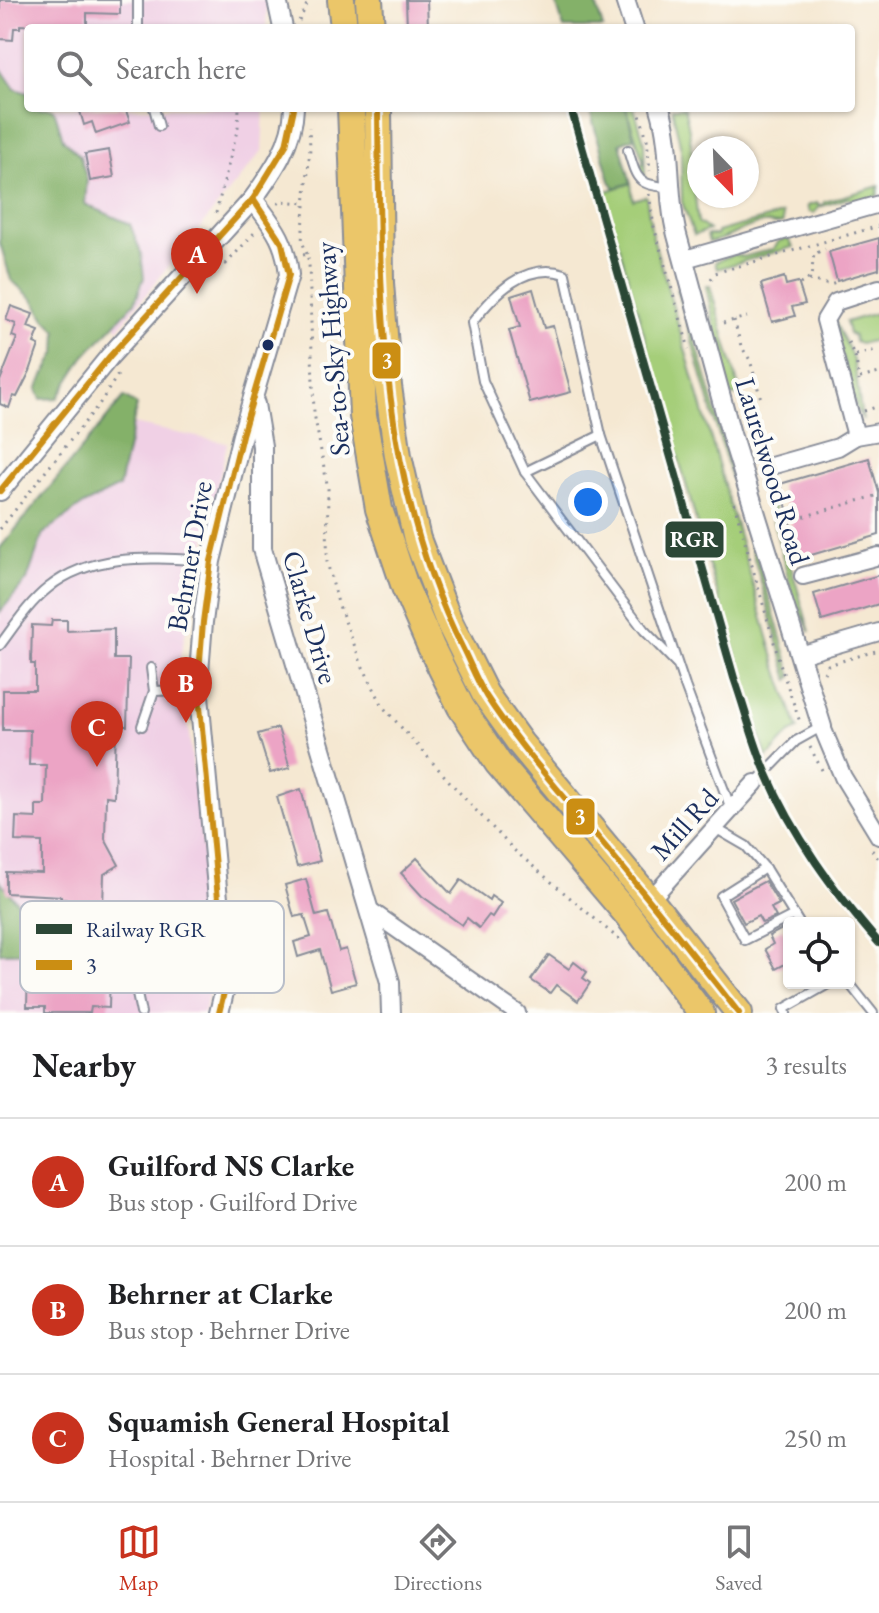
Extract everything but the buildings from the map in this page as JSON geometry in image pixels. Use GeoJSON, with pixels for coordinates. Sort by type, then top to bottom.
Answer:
{"type":"FeatureCollection","features":[{"type":"Feature","properties":{"kind":"highway"},"geometry":{"type":"LineString","coordinates":[[341,0],[344,24]]}},
{"type":"Feature","properties":{"kind":"highway"},"geometry":{"type":"LineString","coordinates":[[369,0],[371,24]]}},
{"type":"Feature","properties":{"kind":"highway","name":"Sea-to-Sky Highway"},"geometry":{"type":"LineString","coordinates":[[351,112],[363,416],[379,509],[405,587],[461,707],[498,763],[627,914],[701,1013]]}},
{"type":"Feature","properties":{"kind":"highway","name":"Sea-to-Sky Highway"},"geometry":{"type":"LineString","coordinates":[[378,112],[380,283],[388,386],[398,456],[417,539],[449,622],[485,694],[520,743],[739,1013]]}},
{"type":"Feature","properties":{"kind":"highway"},"geometry":{"type":"LineString","coordinates":[[441,668],[477,708],[631,901],[639,904],[650,900],[659,928],[717,1013]]}},
{"type":"Feature","properties":{"kind":"street"},"geometry":{"type":"LineString","coordinates":[[277,0],[282,24]]}},
{"type":"Feature","properties":{"kind":"street"},"geometry":{"type":"LineString","coordinates":[[625,0],[633,24]]}},
{"type":"Feature","properties":{"kind":"street"},"geometry":{"type":"LineString","coordinates":[[0,491],[110,356],[253,199],[284,149],[294,112]]}},
{"type":"Feature","properties":{"kind":"street","name":"Laurelwood Road"},"geometry":{"type":"LineString","coordinates":[[661,112],[668,143],[672,216],[731,434],[822,727],[843,777],[879,836]]}},
{"type":"Feature","properties":{"kind":"street","name":"Clarke Drive"},"geometry":{"type":"LineString","coordinates":[[253,199],[280,235],[288,258],[289,275],[253,397],[262,446],[262,549],[390,982],[391,1013]]}},
{"type":"Feature","properties":{"kind":"street"},"geometry":{"type":"LineString","coordinates":[[685,259],[879,204]]}},
{"type":"Feature","properties":{"kind":"street"},"geometry":{"type":"LineString","coordinates":[[856,436],[825,320],[836,302],[879,288]]}},
{"type":"Feature","properties":{"kind":"street","name":"Behrner Drive"},"geometry":{"type":"LineString","coordinates":[[218,901],[198,685],[211,561],[253,397]]}},
{"type":"Feature","properties":{"kind":"street"},"geometry":{"type":"LineString","coordinates":[[771,466],[838,447],[856,436],[879,432]]}},
{"type":"Feature","properties":{"kind":"street"},"geometry":{"type":"LineString","coordinates":[[803,576],[879,556]]}},
{"type":"Feature","properties":{"kind":"street"},"geometry":{"type":"LineString","coordinates":[[800,655],[879,632]]}},
{"type":"Feature","properties":{"kind":"street","name":"Mill Rd"},"geometry":{"type":"LineString","coordinates":[[650,900],[755,783]]}},
{"type":"Feature","properties":{"kind":"street"},"geometry":{"type":"LineString","coordinates":[[368,909],[517,1013]]}},
{"type":"Feature","properties":{"kind":"street","name":"Behrner Drive"},"geometry":{"type":"LineString","coordinates":[[219,1013],[224,993]]}},
{"type":"Feature","properties":{"kind":"lane"},"geometry":{"type":"LineString","coordinates":[[138,0],[138,24]]}},
{"type":"Feature","properties":{"kind":"lane"},"geometry":{"type":"LineString","coordinates":[[155,112],[159,126]]}},
{"type":"Feature","properties":{"kind":"lane"},"geometry":{"type":"LineString","coordinates":[[628,150],[635,173],[643,183],[670,187]]}},
{"type":"Feature","properties":{"kind":"lane"},"geometry":{"type":"LineString","coordinates":[[677,664],[644,630],[525,472],[483,381],[472,323],[489,300],[520,276],[549,269],[565,274],[601,435],[677,664],[731,810]]}},
{"type":"Feature","properties":{"kind":"lane"},"geometry":{"type":"LineString","coordinates":[[525,472],[601,435]]}},
{"type":"Feature","properties":{"kind":"lane"},"geometry":{"type":"LineString","coordinates":[[0,645],[49,587],[76,571],[102,562],[127,559],[211,561]]}},
{"type":"Feature","properties":{"kind":"lane"},"geometry":{"type":"LineString","coordinates":[[142,726],[154,691],[151,668]]}},
{"type":"Feature","properties":{"kind":"lane"},"geometry":{"type":"LineString","coordinates":[[154,691],[180,690],[198,685]]}},
{"type":"Feature","properties":{"kind":"lane"},"geometry":{"type":"LineString","coordinates":[[755,783],[796,741],[822,727]]}},
{"type":"Feature","properties":{"kind":"lane"},"geometry":{"type":"LineString","coordinates":[[715,828],[746,846],[765,868],[795,917]]}},
{"type":"Feature","properties":{"kind":"lane"},"geometry":{"type":"LineString","coordinates":[[765,868],[721,896],[745,940],[783,924]]}},
{"type":"Feature","properties":{"kind":"lane"},"geometry":{"type":"LineString","coordinates":[[785,1011],[820,989]]}},
{"type":"Feature","properties":{"kind":"lane"},"geometry":{"type":"LineString","coordinates":[[854,989],[873,1013]]}},
{"type":"Feature","properties":{"kind":"lane"},"geometry":{"type":"LineString","coordinates":[[137,993],[141,1013]]}},
{"type":"Feature","properties":{"kind":"path"},"geometry":{"type":"LineString","coordinates":[[299,24],[309,0]]}},
{"type":"Feature","properties":{"kind":"path"},"geometry":{"type":"LineString","coordinates":[[217,221],[215,216],[238,127],[239,112]]}},
{"type":"Feature","properties":{"kind":"path"},"geometry":{"type":"LineString","coordinates":[[307,254],[302,241],[310,148],[309,121]]}},
{"type":"Feature","properties":{"kind":"path"},"geometry":{"type":"LineString","coordinates":[[280,201],[306,203]]}},
{"type":"Feature","properties":{"kind":"path"},"geometry":{"type":"LineString","coordinates":[[711,279],[715,273],[879,226]]}},
{"type":"Feature","properties":{"kind":"path"},"geometry":{"type":"LineString","coordinates":[[209,247],[226,264],[241,243],[254,233]]}},
{"type":"Feature","properties":{"kind":"path"},"geometry":{"type":"LineString","coordinates":[[809,280],[814,254],[825,249]]}},
{"type":"Feature","properties":{"kind":"path"},"geometry":{"type":"LineString","coordinates":[[800,284],[809,280],[830,285],[836,283]]}},
{"type":"Feature","properties":{"kind":"path"},"geometry":{"type":"LineString","coordinates":[[723,323],[747,317]]}},
{"type":"Feature","properties":{"kind":"path"},"geometry":{"type":"LineString","coordinates":[[734,320],[761,399]]}},
{"type":"Feature","properties":{"kind":"path"},"geometry":{"type":"LineString","coordinates":[[855,356],[879,349]]}},
{"type":"Feature","properties":{"kind":"path"},"geometry":{"type":"LineString","coordinates":[[0,529],[113,383],[119,373],[110,356]]}},
{"type":"Feature","properties":{"kind":"path"},"geometry":{"type":"LineString","coordinates":[[859,379],[879,373]]}},
{"type":"Feature","properties":{"kind":"path"},"geometry":{"type":"LineString","coordinates":[[864,411],[879,406]]}},
{"type":"Feature","properties":{"kind":"path"},"geometry":{"type":"LineString","coordinates":[[781,523],[879,495]]}},
{"type":"Feature","properties":{"kind":"path"},"geometry":{"type":"LineString","coordinates":[[824,673],[828,665],[879,650]]}},
{"type":"Feature","properties":{"kind":"shaded area"},"geometry":{"type":"Polygon","coordinates":[[[0,0],[267,0],[266,24],[24,24],[24,112],[264,112],[262,151],[118,329],[0,103],[0,0]]]}},
{"type":"Feature","properties":{"kind":"shaded area"},"geometry":{"type":"Polygon","coordinates":[[[118,421],[227,443],[180,658],[206,901],[20,901],[20,993],[208,993],[204,1013],[0,1013],[0,582],[118,421]]]}},
{"type":"Feature","properties":{"kind":"green space"},"geometry":{"type":"Polygon","coordinates":[[[555,0],[595,0],[602,24],[563,24],[555,0]]]}},
{"type":"Feature","properties":{"kind":"green space"},"geometry":{"type":"Polygon","coordinates":[[[0,67],[15,89],[24,92],[24,112],[55,112],[63,139],[80,156],[87,180],[85,204],[130,224],[141,253],[144,278],[135,302],[84,357],[58,398],[41,399],[37,389],[56,353],[57,331],[33,299],[11,280],[0,243],[0,67]]]}},
{"type":"Feature","properties":{"kind":"green space"},"geometry":{"type":"Polygon","coordinates":[[[590,112],[627,112],[634,138],[620,143],[631,183],[615,188],[610,181],[590,112]]]}},
{"type":"Feature","properties":{"kind":"green space"},"geometry":{"type":"Polygon","coordinates":[[[627,112],[635,112],[644,141],[645,178],[637,166],[644,163],[627,112]]]}},
{"type":"Feature","properties":{"kind":"green space"},"geometry":{"type":"Polygon","coordinates":[[[673,112],[685,112],[690,136],[687,136],[687,208],[697,208],[698,222],[709,230],[694,235],[682,202],[681,149],[673,112]]]}},
{"type":"Feature","properties":{"kind":"green space"},"geometry":{"type":"Polygon","coordinates":[[[631,183],[633,200],[646,196],[652,234],[776,665],[798,729],[790,733],[767,758],[705,552],[604,192],[631,183]]]}},
{"type":"Feature","properties":{"kind":"green space"},"geometry":{"type":"Polygon","coordinates":[[[879,186],[877,196],[858,202],[848,198],[819,207],[814,213],[809,212],[807,206],[817,203],[819,206],[879,186]]]}},
{"type":"Feature","properties":{"kind":"green space"},"geometry":{"type":"Polygon","coordinates":[[[782,214],[783,223],[756,224],[709,242],[707,235],[717,235],[717,232],[782,214]]]}},
{"type":"Feature","properties":{"kind":"green space"},"geometry":{"type":"Polygon","coordinates":[[[788,238],[793,247],[717,269],[715,262],[734,254],[743,257],[773,249],[779,241],[788,238]]]}},
{"type":"Feature","properties":{"kind":"green space"},"geometry":{"type":"Polygon","coordinates":[[[706,286],[710,286],[741,395],[729,396],[706,286]]]}},
{"type":"Feature","properties":{"kind":"green space"},"geometry":{"type":"Polygon","coordinates":[[[677,289],[681,290],[792,677],[789,680],[677,289]]]}},
{"type":"Feature","properties":{"kind":"green space"},"geometry":{"type":"Polygon","coordinates":[[[876,313],[879,339],[860,344],[855,342],[846,322],[876,313]]]}},
{"type":"Feature","properties":{"kind":"green space"},"geometry":{"type":"Polygon","coordinates":[[[834,319],[854,362],[863,420],[857,410],[834,319]]]}},
{"type":"Feature","properties":{"kind":"green space"},"geometry":{"type":"Polygon","coordinates":[[[124,397],[137,405],[119,487],[81,506],[43,534],[27,580],[0,612],[0,548],[124,397]]]}},
{"type":"Feature","properties":{"kind":"green space"},"geometry":{"type":"Polygon","coordinates":[[[756,458],[771,498],[810,632],[794,599],[756,458]]]}},
{"type":"Feature","properties":{"kind":"green space"},"geometry":{"type":"Polygon","coordinates":[[[0,881],[20,905],[20,953],[0,953],[0,881]]]}},
{"type":"Feature","properties":{"kind":"rail line","name":"RGR"},"geometry":{"type":"LineString","coordinates":[[572,112],[757,749],[777,796],[802,841],[879,943]]}},
{"type":"Feature","properties":{"kind":"transit line","name":"3"},"geometry":{"type":"LineString","coordinates":[[0,491],[110,356],[253,199],[286,145],[293,112]]}},
{"type":"Feature","properties":{"kind":"transit line","name":"3"},"geometry":{"type":"LineString","coordinates":[[378,112],[380,246],[389,383],[413,517],[434,583],[477,678],[498,714],[739,1013]]}},
{"type":"Feature","properties":{"kind":"transit line","name":"3"},"geometry":{"type":"LineString","coordinates":[[218,901],[198,685],[203,622],[211,561],[242,435],[289,275],[282,243],[253,199]]}},
{"type":"Feature","properties":{"kind":"transit line","name":"3"},"geometry":{"type":"LineString","coordinates":[[219,1013],[224,993]]}},
{"type":"Feature","properties":{"kind":"place","name":"Guilford NS Clarke"},"geometry":{"type":"Point","coordinates":[197,294]}},
{"type":"Feature","properties":{"kind":"place","name":"Behrner at Clarke"},"geometry":{"type":"Point","coordinates":[186,723]}},
{"type":"Feature","properties":{"kind":"place","name":"Squamish General Hospital"},"geometry":{"type":"Point","coordinates":[97,767]}}]}
